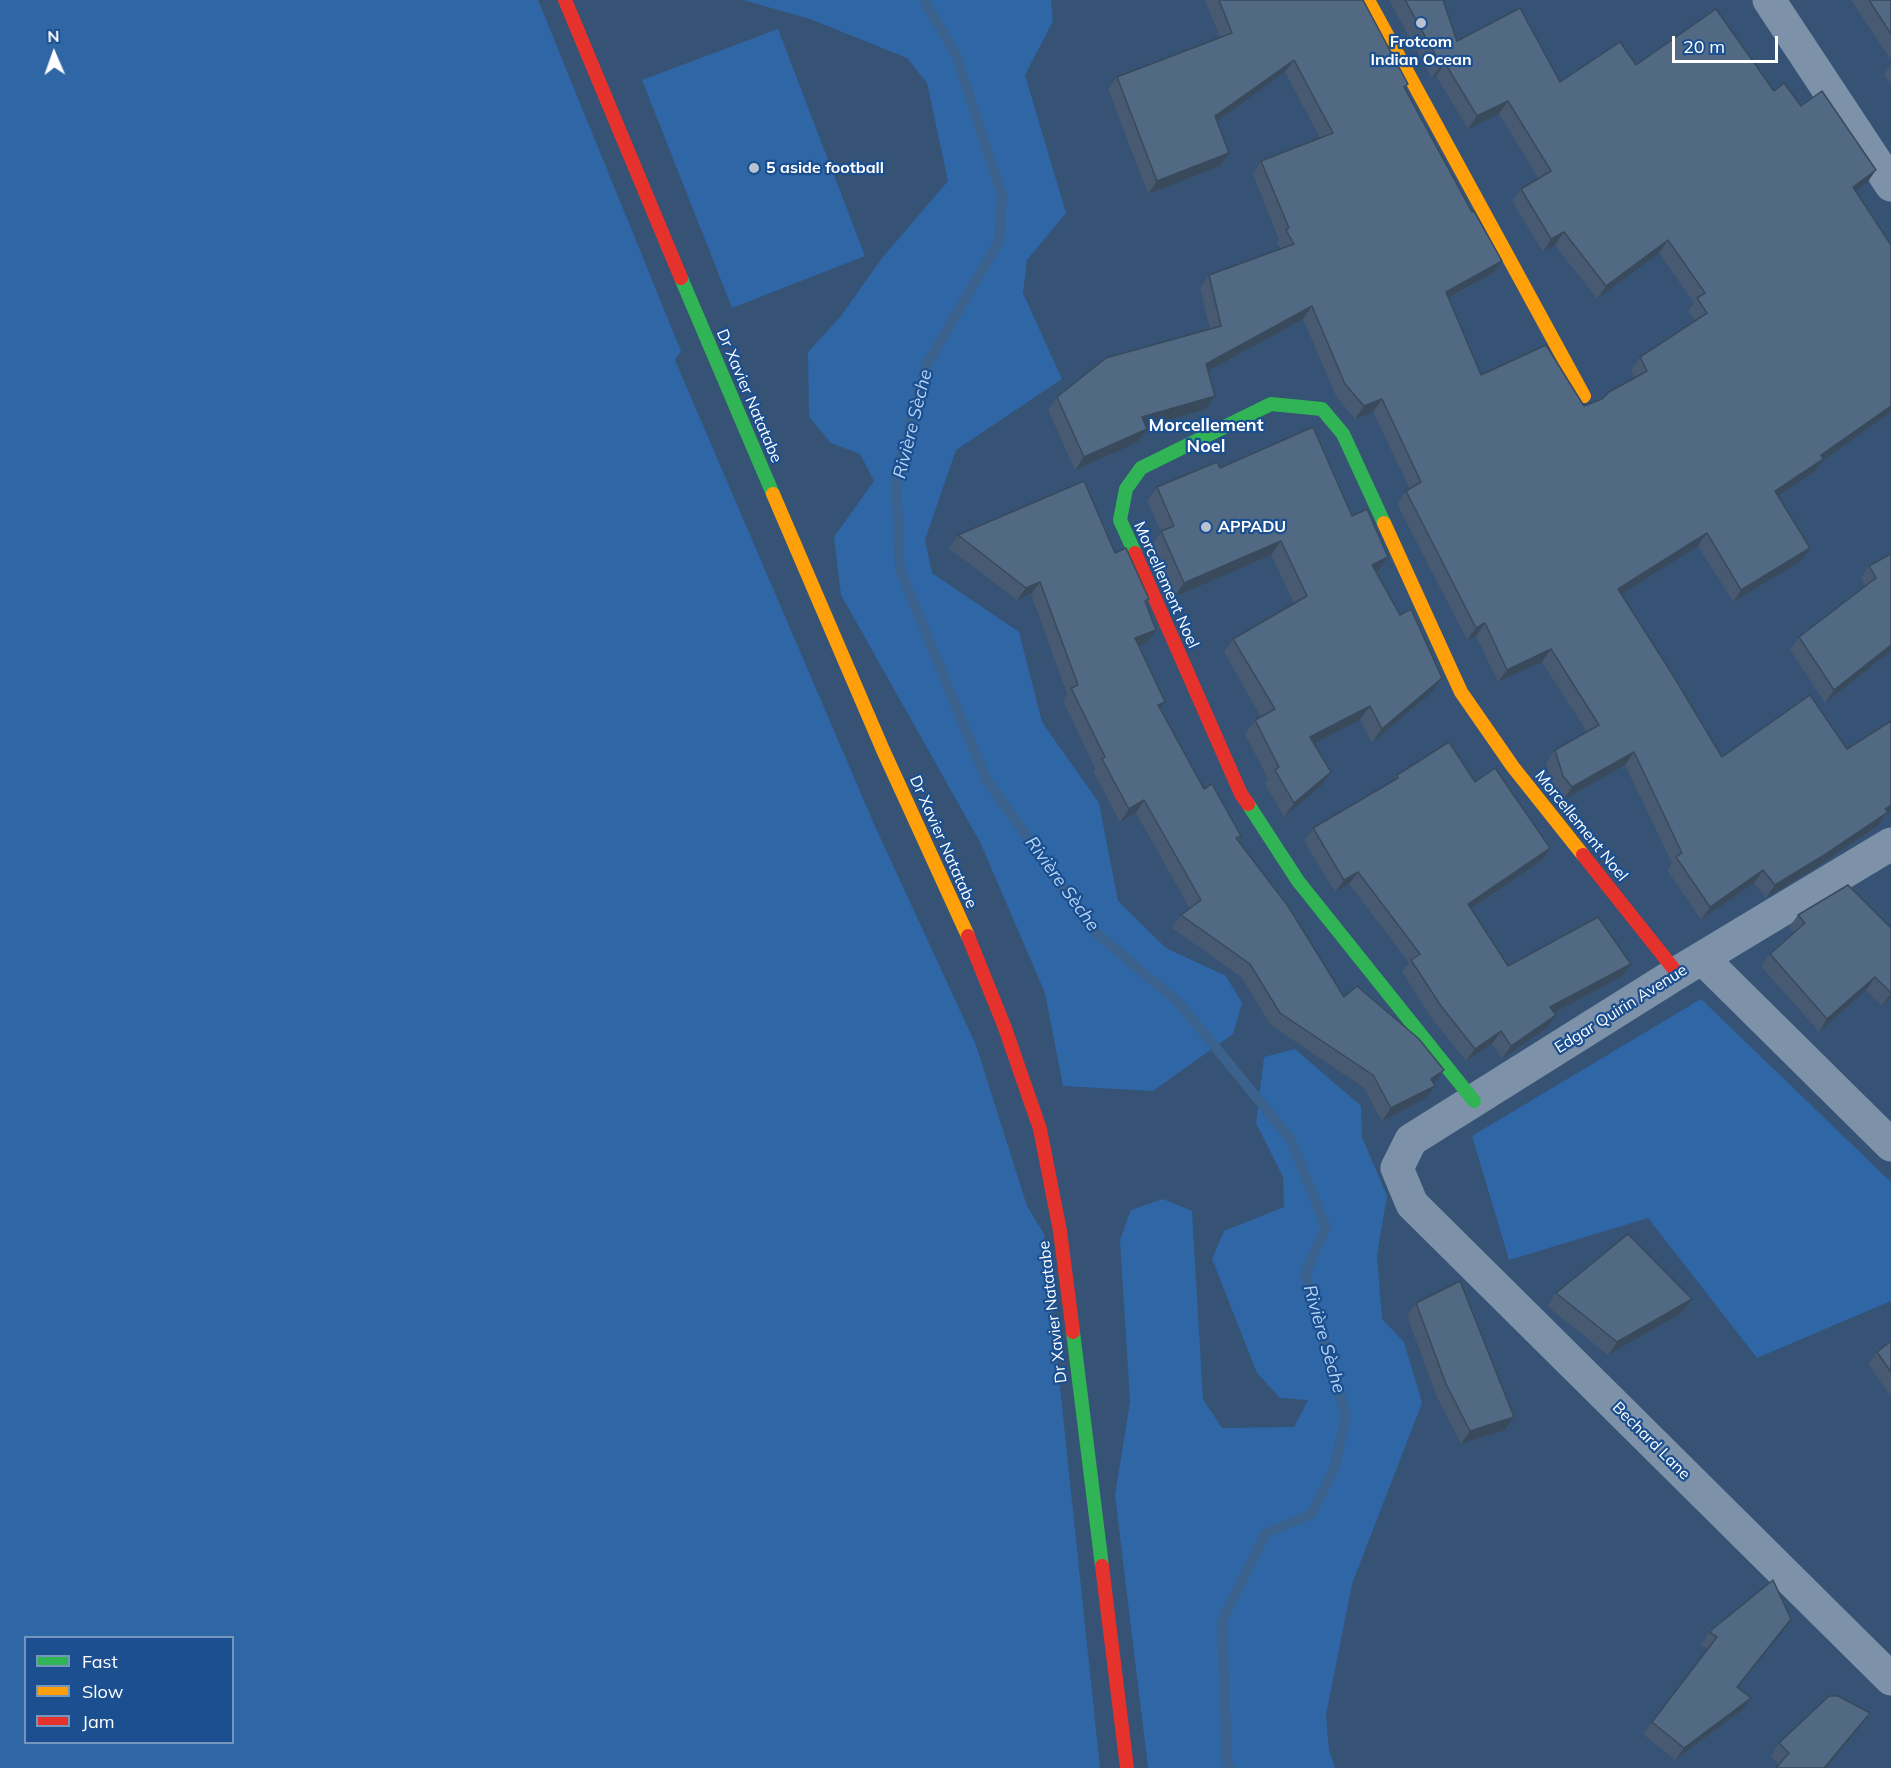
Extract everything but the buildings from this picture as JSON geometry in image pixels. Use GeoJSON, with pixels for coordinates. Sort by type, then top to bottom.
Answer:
{"type":"FeatureCollection","features":[{"type":"Feature","properties":{"kind":"street","name":"Dr Xavier Natatabe"},"geometry":{"type":"LineString","coordinates":[[565,0],[722,377],[883,750],[946,885],[980,965],[1005,1028],[1040,1129],[1060,1231],[1122,1744]]}},
{"type":"Feature","properties":{"kind":"street"},"geometry":{"type":"LineString","coordinates":[[1368,0],[1584,396]]}},
{"type":"Feature","properties":{"kind":"street"},"geometry":{"type":"LineString","coordinates":[[1770,0],[1891,185]]}},
{"type":"Feature","properties":{"kind":"street","name":"Morcellement Noel"},"geometry":{"type":"LineString","coordinates":[[1474,1101],[1298,881],[1241,794],[1120,520],[1126,489],[1141,468],[1271,404],[1322,409],[1343,434],[1461,692],[1513,767],[1689,966]]}},
{"type":"Feature","properties":{"kind":"street","name":"Edgar Quirin Avenue"},"geometry":{"type":"LineString","coordinates":[[1412,1204],[1397,1168],[1411,1140],[1689,966],[1891,844]]}},
{"type":"Feature","properties":{"kind":"street"},"geometry":{"type":"LineString","coordinates":[[1689,966],[1891,1145]]}},
{"type":"Feature","properties":{"kind":"street","name":"Bechard Lane"},"geometry":{"type":"LineString","coordinates":[[1412,1204],[1891,1679]]}},
{"type":"Feature","properties":{"kind":"street"},"geometry":{"type":"LineString","coordinates":[[1121,1768],[1122,1744]]}},
{"type":"Feature","properties":{"kind":"street"},"geometry":{"type":"LineString","coordinates":[[1122,1744],[1127,1768]]}},
{"type":"Feature","properties":{"kind":"shaded area"},"geometry":{"type":"Polygon","coordinates":[[[0,0],[538,0],[681,351],[675,360],[874,824],[976,1045],[1027,1206],[1044,1234],[1100,1768],[0,1768],[0,0]]]}},
{"type":"Feature","properties":{"kind":"shaded area"},"geometry":{"type":"Polygon","coordinates":[[[743,0],[1051,0],[1053,21],[1025,75],[1066,213],[1027,260],[1023,293],[1062,379],[956,450],[925,540],[932,573],[1019,632],[1042,722],[1099,803],[1118,901],[1166,948],[1226,976],[1242,1003],[1233,1034],[1153,1091],[1063,1086],[1045,993],[980,842],[841,595],[834,537],[874,481],[860,454],[831,443],[809,417],[808,352],[841,316],[882,258],[948,181],[927,83],[907,58],[810,19],[743,0]]]}},
{"type":"Feature","properties":{"kind":"shaded area","name":"5 aside football"},"geometry":{"type":"Polygon","coordinates":[[[778,29],[865,256],[732,308],[642,80],[778,29]]]}},
{"type":"Feature","properties":{"kind":"shaded area"},"geometry":{"type":"Polygon","coordinates":[[[1701,999],[1891,1182],[1891,1301],[1757,1358],[1648,1218],[1509,1260],[1472,1136],[1701,999]]]}},
{"type":"Feature","properties":{"kind":"shaded area"},"geometry":{"type":"Polygon","coordinates":[[[1295,1049],[1361,1106],[1362,1137],[1387,1196],[1377,1255],[1382,1319],[1404,1342],[1422,1403],[1352,1584],[1326,1715],[1329,1750],[1335,1768],[1148,1768],[1115,1495],[1130,1402],[1120,1240],[1131,1210],[1163,1199],[1192,1211],[1203,1399],[1222,1428],[1294,1427],[1308,1400],[1280,1398],[1257,1373],[1212,1259],[1224,1231],[1284,1207],[1283,1177],[1256,1123],[1264,1057],[1295,1049]]]}},
{"type":"Feature","properties":{"kind":"waterway","name":"Rivière Sèche"},"geometry":{"type":"LineString","coordinates":[[924,0],[957,57],[1002,196],[999,241],[926,366],[896,477],[900,570],[986,779],[1094,931],[1179,1003],[1290,1138],[1326,1227],[1305,1274],[1346,1416],[1334,1469],[1312,1514],[1266,1533],[1222,1621],[1227,1762],[1230,1768]]}},
{"type":"Feature","properties":{"kind":"traffic: fast"},"geometry":{"type":"LineString","coordinates":[[681,278],[773,494]]}},
{"type":"Feature","properties":{"kind":"traffic: fast"},"geometry":{"type":"LineString","coordinates":[[1135,553],[1120,520],[1126,489],[1141,468],[1271,404],[1322,409],[1343,434],[1384,523]]}},
{"type":"Feature","properties":{"kind":"traffic: fast"},"geometry":{"type":"LineString","coordinates":[[1248,804],[1298,881],[1474,1101]]}},
{"type":"Feature","properties":{"kind":"traffic: fast"},"geometry":{"type":"LineString","coordinates":[[1073,1332],[1102,1566]]}},
{"type":"Feature","properties":{"kind":"traffic: slow"},"geometry":{"type":"LineString","coordinates":[[1368,0],[1584,396]]}},
{"type":"Feature","properties":{"kind":"traffic: slow"},"geometry":{"type":"LineString","coordinates":[[773,494],[883,750],[968,936]]}},
{"type":"Feature","properties":{"kind":"traffic: slow"},"geometry":{"type":"LineString","coordinates":[[1384,523],[1461,692],[1513,767],[1583,855]]}},
{"type":"Feature","properties":{"kind":"traffic: jam"},"geometry":{"type":"LineString","coordinates":[[565,0],[681,278]]}},
{"type":"Feature","properties":{"kind":"traffic: jam"},"geometry":{"type":"LineString","coordinates":[[1135,553],[1241,794],[1248,804]]}},
{"type":"Feature","properties":{"kind":"traffic: jam"},"geometry":{"type":"LineString","coordinates":[[1583,855],[1677,973]]}},
{"type":"Feature","properties":{"kind":"traffic: jam"},"geometry":{"type":"LineString","coordinates":[[968,936],[1005,1028],[1040,1129],[1060,1231],[1073,1332]]}},
{"type":"Feature","properties":{"kind":"traffic: jam"},"geometry":{"type":"LineString","coordinates":[[1102,1566],[1127,1768]]}},
{"type":"Feature","properties":{"kind":"place","name":"Frotcom Indian Ocean"},"geometry":{"type":"Point","coordinates":[1421,23]}},
{"type":"Feature","properties":{"kind":"place","name":"5 aside football"},"geometry":{"type":"Point","coordinates":[754,168]}},
{"type":"Feature","properties":{"kind":"place","name":"APPADU"},"geometry":{"type":"Point","coordinates":[1206,527]}},
{"type":"Feature","properties":{"kind":"district","name":"Morcellement Noel"},"geometry":{"type":"Point","coordinates":[1206,436]}}]}
